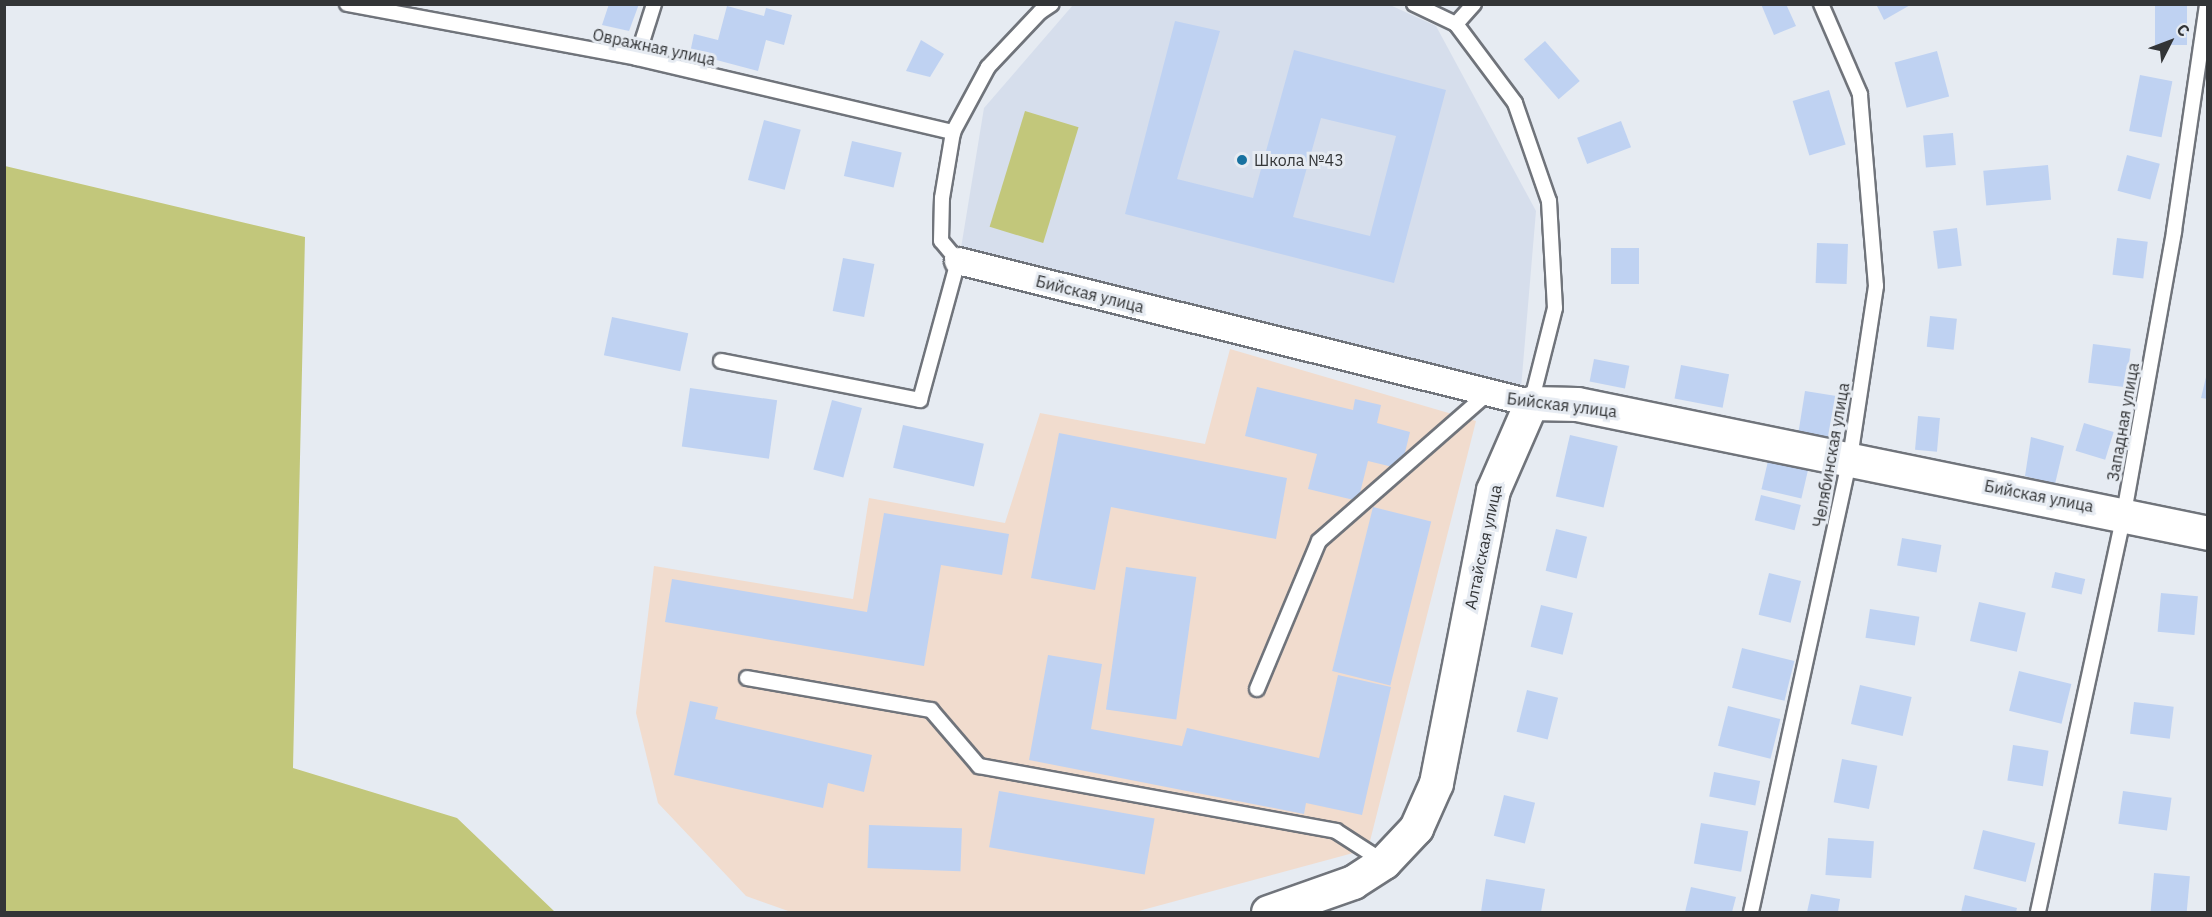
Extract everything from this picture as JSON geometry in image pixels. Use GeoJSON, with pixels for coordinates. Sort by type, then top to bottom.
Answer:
{"type":"FeatureCollection","features":[{"type":"Feature","properties":{"kind":"street","name":"Бийская улица"},"geometry":{"type":"LineString","coordinates":[[958,261],[1487,394],[1531,403],[1577,404],[2124,513],[2208,533]]}},
{"type":"Feature","properties":{"kind":"street","name":"Алтайская улица"},"geometry":{"type":"LineString","coordinates":[[1268,912],[1353,882],[1384,862],[1416,828],[1436,783],[1493,490],[1508,449],[1531,403]]}},
{"type":"Feature","properties":{"kind":"lane","name":"Овражная улица"},"geometry":{"type":"LineString","coordinates":[[347,4],[636,58],[953,132]]}},
{"type":"Feature","properties":{"kind":"lane"},"geometry":{"type":"LineString","coordinates":[[636,58],[654,4]]}},
{"type":"Feature","properties":{"kind":"lane"},"geometry":{"type":"LineString","coordinates":[[722,361],[920,400],[958,261],[941,241],[942,198],[953,132],[988,67],[1040,12],[1052,4]]}},
{"type":"Feature","properties":{"kind":"lane","name":"Алтайская улица"},"geometry":{"type":"LineString","coordinates":[[1414,4],[1456,24],[1515,103],[1550,201],[1555,308],[1531,403]]}},
{"type":"Feature","properties":{"kind":"lane"},"geometry":{"type":"LineString","coordinates":[[1456,24],[1474,4]]}},
{"type":"Feature","properties":{"kind":"lane","name":"Челябинская улица"},"geometry":{"type":"LineString","coordinates":[[1751,912],[1850,458],[1876,286],[1860,94],[1821,4]]}},
{"type":"Feature","properties":{"kind":"lane","name":"Западная улица"},"geometry":{"type":"LineString","coordinates":[[2038,912],[2124,513],[2174,231],[2207,4]]}},
{"type":"Feature","properties":{"kind":"lane"},"geometry":{"type":"LineString","coordinates":[[1257,689],[1319,541],[1487,394]]}},
{"type":"Feature","properties":{"kind":"lane"},"geometry":{"type":"LineString","coordinates":[[747,678],[931,710],[979,766],[1336,831],[1384,862]]}},
{"type":"Feature","properties":{"kind":"shaded area","name":"Школа №43"},"geometry":{"type":"Polygon","coordinates":[[[1073,5],[1390,5],[1436,26],[1536,211],[1521,388],[961,248],[984,108],[1073,5]]]}},
{"type":"Feature","properties":{"kind":"shaded area"},"geometry":{"type":"Polygon","coordinates":[[[1230,349],[1476,421],[1368,849],[1135,912],[791,912],[746,896],[658,803],[636,713],[654,566],[853,599],[869,498],[1005,523],[1040,413],[1205,444],[1230,349]]]}},
{"type":"Feature","properties":{"kind":"green space"},"geometry":{"type":"Polygon","coordinates":[[[1025,111],[1079,127],[1043,243],[990,227],[1025,111]]]}},
{"type":"Feature","properties":{"kind":"green space"},"geometry":{"type":"Polygon","coordinates":[[[5,166],[305,237],[293,768],[457,818],[555,912],[5,912],[5,166]]]}},
{"type":"Feature","properties":{"kind":"building"},"geometry":{"type":"Polygon","coordinates":[[[609,4],[639,4],[629,31],[602,25],[609,4]]]}},
{"type":"Feature","properties":{"kind":"building"},"geometry":{"type":"Polygon","coordinates":[[[1761,4],[1786,4],[1796,26],[1774,35],[1761,4]]]}},
{"type":"Feature","properties":{"kind":"building"},"geometry":{"type":"Polygon","coordinates":[[[1876,4],[1912,4],[1884,20],[1876,4]]]}},
{"type":"Feature","properties":{"kind":"building"},"geometry":{"type":"Polygon","coordinates":[[[2155,4],[2187,4],[2187,45],[2155,45],[2155,4]]]}},
{"type":"Feature","properties":{"kind":"building"},"geometry":{"type":"Polygon","coordinates":[[[727,6],[764,16],[766,8],[792,15],[784,45],[766,40],[758,71],[690,53],[694,34],[718,40],[727,6]]]}},
{"type":"Feature","properties":{"kind":"building"},"geometry":{"type":"Polygon","coordinates":[[[1175,21],[1220,31],[1177,179],[1253,198],[1294,50],[1446,90],[1394,283],[1125,214],[1175,21]],[[1321,118],[1293,217],[1370,236],[1396,136],[1321,118]]]}},
{"type":"Feature","properties":{"kind":"building"},"geometry":{"type":"Polygon","coordinates":[[[921,40],[944,54],[930,77],[906,71],[921,40]]]}},
{"type":"Feature","properties":{"kind":"building"},"geometry":{"type":"Polygon","coordinates":[[[1545,41],[1580,81],[1559,99],[1524,59],[1545,41]]]}},
{"type":"Feature","properties":{"kind":"building"},"geometry":{"type":"Polygon","coordinates":[[[1937,51],[1949,96],[1907,108],[1894,62],[1937,51]]]}},
{"type":"Feature","properties":{"kind":"building"},"geometry":{"type":"Polygon","coordinates":[[[2140,75],[2172,81],[2162,137],[2129,131],[2140,75]]]}},
{"type":"Feature","properties":{"kind":"building"},"geometry":{"type":"Polygon","coordinates":[[[1829,90],[1846,145],[1809,156],[1793,101],[1829,90]]]}},
{"type":"Feature","properties":{"kind":"building"},"geometry":{"type":"Polygon","coordinates":[[[764,120],[801,130],[785,190],[748,180],[764,120]]]}},
{"type":"Feature","properties":{"kind":"building"},"geometry":{"type":"Polygon","coordinates":[[[1621,121],[1631,147],[1587,164],[1577,138],[1621,121]]]}},
{"type":"Feature","properties":{"kind":"building"},"geometry":{"type":"Polygon","coordinates":[[[1953,133],[1956,165],[1926,167],[1923,136],[1953,133]]]}},
{"type":"Feature","properties":{"kind":"building"},"geometry":{"type":"Polygon","coordinates":[[[852,141],[902,152],[894,188],[844,176],[852,141]]]}},
{"type":"Feature","properties":{"kind":"building"},"geometry":{"type":"Polygon","coordinates":[[[2127,155],[2160,164],[2150,200],[2117,191],[2127,155]]]}},
{"type":"Feature","properties":{"kind":"building"},"geometry":{"type":"Polygon","coordinates":[[[2048,165],[2051,200],[1986,206],[1983,171],[2048,165]]]}},
{"type":"Feature","properties":{"kind":"building"},"geometry":{"type":"Polygon","coordinates":[[[1957,228],[1962,266],[1938,269],[1933,231],[1957,228]]]}},
{"type":"Feature","properties":{"kind":"building"},"geometry":{"type":"Polygon","coordinates":[[[2117,238],[2148,242],[2143,279],[2112,275],[2117,238]]]}},
{"type":"Feature","properties":{"kind":"building"},"geometry":{"type":"Polygon","coordinates":[[[1817,243],[1848,244],[1847,284],[1816,283],[1817,243]]]}},
{"type":"Feature","properties":{"kind":"building"},"geometry":{"type":"Polygon","coordinates":[[[1611,248],[1639,248],[1639,284],[1611,284],[1611,248]]]}},
{"type":"Feature","properties":{"kind":"building"},"geometry":{"type":"Polygon","coordinates":[[[843,258],[874,264],[864,317],[833,311],[843,258]]]}},
{"type":"Feature","properties":{"kind":"building"},"geometry":{"type":"Polygon","coordinates":[[[1930,316],[1957,319],[1954,350],[1927,347],[1930,316]]]}},
{"type":"Feature","properties":{"kind":"building"},"geometry":{"type":"Polygon","coordinates":[[[612,317],[688,333],[680,371],[604,355],[612,317]]]}},
{"type":"Feature","properties":{"kind":"building"},"geometry":{"type":"Polygon","coordinates":[[[2093,344],[2131,349],[2126,387],[2088,383],[2093,344]]]}},
{"type":"Feature","properties":{"kind":"building"},"geometry":{"type":"Polygon","coordinates":[[[1594,359],[1629,366],[1625,388],[1590,382],[1594,359]]]}},
{"type":"Feature","properties":{"kind":"building"},"geometry":{"type":"Polygon","coordinates":[[[1681,365],[1729,374],[1723,408],[1675,398],[1681,365]]]}},
{"type":"Feature","properties":{"kind":"building"},"geometry":{"type":"Polygon","coordinates":[[[2208,373],[2208,399],[2201,398],[2208,373]]]}},
{"type":"Feature","properties":{"kind":"building"},"geometry":{"type":"Polygon","coordinates":[[[1257,387],[1353,410],[1355,399],[1381,405],[1377,423],[1410,432],[1401,469],[1368,461],[1358,501],[1308,489],[1317,454],[1245,436],[1257,387]]]}},
{"type":"Feature","properties":{"kind":"building"},"geometry":{"type":"Polygon","coordinates":[[[690,388],[777,400],[769,459],[682,446],[690,388]]]}},
{"type":"Feature","properties":{"kind":"building"},"geometry":{"type":"Polygon","coordinates":[[[1805,391],[1843,397],[1836,438],[1798,432],[1805,391]]]}},
{"type":"Feature","properties":{"kind":"building"},"geometry":{"type":"Polygon","coordinates":[[[832,400],[862,408],[843,478],[813,470],[832,400]]]}},
{"type":"Feature","properties":{"kind":"building"},"geometry":{"type":"Polygon","coordinates":[[[1918,416],[1940,418],[1937,452],[1915,450],[1918,416]]]}},
{"type":"Feature","properties":{"kind":"building"},"geometry":{"type":"Polygon","coordinates":[[[2084,423],[2114,432],[2105,460],[2076,451],[2084,423]]]}},
{"type":"Feature","properties":{"kind":"building"},"geometry":{"type":"Polygon","coordinates":[[[903,425],[984,444],[974,487],[893,468],[903,425]]]}},
{"type":"Feature","properties":{"kind":"building"},"geometry":{"type":"Polygon","coordinates":[[[1059,433],[1287,478],[1276,539],[1111,507],[1095,590],[1031,578],[1059,433]]]}},
{"type":"Feature","properties":{"kind":"building"},"geometry":{"type":"Polygon","coordinates":[[[1570,435],[1618,446],[1604,507],[1556,496],[1570,435]]]}},
{"type":"Feature","properties":{"kind":"building"},"geometry":{"type":"Polygon","coordinates":[[[2031,437],[2064,446],[2055,484],[2025,476],[2031,437]]]}},
{"type":"Feature","properties":{"kind":"building"},"geometry":{"type":"Polygon","coordinates":[[[1768,461],[1808,470],[1801,498],[1761,489],[1768,461]]]}},
{"type":"Feature","properties":{"kind":"building"},"geometry":{"type":"Polygon","coordinates":[[[1761,495],[1801,505],[1794,530],[1755,520],[1761,495]]]}},
{"type":"Feature","properties":{"kind":"building"},"geometry":{"type":"Polygon","coordinates":[[[1373,507],[1431,522],[1390,685],[1332,671],[1373,507]]]}},
{"type":"Feature","properties":{"kind":"building"},"geometry":{"type":"Polygon","coordinates":[[[884,513],[1009,534],[1002,575],[941,565],[924,666],[665,622],[672,579],[867,612],[884,513]]]}},
{"type":"Feature","properties":{"kind":"building"},"geometry":{"type":"Polygon","coordinates":[[[1556,529],[1587,537],[1577,578],[1546,571],[1556,529]]]}},
{"type":"Feature","properties":{"kind":"building"},"geometry":{"type":"Polygon","coordinates":[[[1902,538],[1941,545],[1937,573],[1897,566],[1902,538]]]}},
{"type":"Feature","properties":{"kind":"building"},"geometry":{"type":"Polygon","coordinates":[[[1126,567],[1196,577],[1176,719],[1106,710],[1126,567]]]}},
{"type":"Feature","properties":{"kind":"building"},"geometry":{"type":"Polygon","coordinates":[[[2055,572],[2085,579],[2082,595],[2051,588],[2055,572]]]}},
{"type":"Feature","properties":{"kind":"building"},"geometry":{"type":"Polygon","coordinates":[[[1769,573],[1801,581],[1791,623],[1759,615],[1769,573]]]}},
{"type":"Feature","properties":{"kind":"building"},"geometry":{"type":"Polygon","coordinates":[[[2161,593],[2198,596],[2194,635],[2158,632],[2161,593]]]}},
{"type":"Feature","properties":{"kind":"building"},"geometry":{"type":"Polygon","coordinates":[[[1979,602],[2026,613],[2017,652],[1970,641],[1979,602]]]}},
{"type":"Feature","properties":{"kind":"building"},"geometry":{"type":"Polygon","coordinates":[[[1541,605],[1573,613],[1563,655],[1531,647],[1541,605]]]}},
{"type":"Feature","properties":{"kind":"building"},"geometry":{"type":"Polygon","coordinates":[[[1870,609],[1919,617],[1915,645],[1865,638],[1870,609]]]}},
{"type":"Feature","properties":{"kind":"building"},"geometry":{"type":"Polygon","coordinates":[[[1742,648],[1794,661],[1784,701],[1732,688],[1742,648]]]}},
{"type":"Feature","properties":{"kind":"building"},"geometry":{"type":"Polygon","coordinates":[[[1048,655],[1102,664],[1091,729],[1182,746],[1187,728],[1319,758],[1338,675],[1391,687],[1362,815],[1306,803],[1304,814],[1029,760],[1048,655]]]}},
{"type":"Feature","properties":{"kind":"building"},"geometry":{"type":"Polygon","coordinates":[[[2019,671],[2071,684],[2061,724],[2009,711],[2019,671]]]}},
{"type":"Feature","properties":{"kind":"building"},"geometry":{"type":"Polygon","coordinates":[[[1860,685],[1912,697],[1903,736],[1851,724],[1860,685]]]}},
{"type":"Feature","properties":{"kind":"building"},"geometry":{"type":"Polygon","coordinates":[[[1527,690],[1558,698],[1548,739],[1517,732],[1527,690]]]}},
{"type":"Feature","properties":{"kind":"building"},"geometry":{"type":"Polygon","coordinates":[[[690,701],[718,707],[715,719],[872,755],[864,792],[828,783],[823,808],[674,775],[690,701]]]}},
{"type":"Feature","properties":{"kind":"building"},"geometry":{"type":"Polygon","coordinates":[[[2134,702],[2174,707],[2170,739],[2130,734],[2134,702]]]}},
{"type":"Feature","properties":{"kind":"building"},"geometry":{"type":"Polygon","coordinates":[[[1728,706],[1780,719],[1770,759],[1718,746],[1728,706]]]}},
{"type":"Feature","properties":{"kind":"building"},"geometry":{"type":"Polygon","coordinates":[[[2013,745],[2049,751],[2043,786],[2007,781],[2013,745]]]}},
{"type":"Feature","properties":{"kind":"building"},"geometry":{"type":"Polygon","coordinates":[[[1842,759],[1877,766],[1869,809],[1834,802],[1842,759]]]}},
{"type":"Feature","properties":{"kind":"building"},"geometry":{"type":"Polygon","coordinates":[[[1714,772],[1760,781],[1755,806],[1709,797],[1714,772]]]}},
{"type":"Feature","properties":{"kind":"building"},"geometry":{"type":"Polygon","coordinates":[[[999,791],[1155,818],[1145,875],[989,847],[999,791]]]}},
{"type":"Feature","properties":{"kind":"building"},"geometry":{"type":"Polygon","coordinates":[[[2123,791],[2172,798],[2167,830],[2118,824],[2123,791]]]}},
{"type":"Feature","properties":{"kind":"building"},"geometry":{"type":"Polygon","coordinates":[[[1504,795],[1535,803],[1525,843],[1494,836],[1504,795]]]}},
{"type":"Feature","properties":{"kind":"building"},"geometry":{"type":"Polygon","coordinates":[[[1701,823],[1748,831],[1741,872],[1694,863],[1701,823]]]}},
{"type":"Feature","properties":{"kind":"building"},"geometry":{"type":"Polygon","coordinates":[[[869,825],[962,828],[960,871],[867,868],[869,825]]]}},
{"type":"Feature","properties":{"kind":"building"},"geometry":{"type":"Polygon","coordinates":[[[1983,830],[2035,843],[2026,882],[1973,869],[1983,830]]]}},
{"type":"Feature","properties":{"kind":"building"},"geometry":{"type":"Polygon","coordinates":[[[1828,838],[1874,841],[1871,878],[1825,875],[1828,838]]]}},
{"type":"Feature","properties":{"kind":"building"},"geometry":{"type":"Polygon","coordinates":[[[2154,873],[2190,876],[2187,912],[2151,912],[2154,873]]]}},
{"type":"Feature","properties":{"kind":"building"},"geometry":{"type":"Polygon","coordinates":[[[1486,879],[1545,889],[1541,912],[1481,912],[1486,879]]]}},
{"type":"Feature","properties":{"kind":"building"},"geometry":{"type":"Polygon","coordinates":[[[1691,887],[1736,897],[1732,912],[1685,912],[1691,887]]]}},
{"type":"Feature","properties":{"kind":"building"},"geometry":{"type":"Polygon","coordinates":[[[1811,894],[1840,899],[1838,912],[1807,912],[1811,894]]]}},
{"type":"Feature","properties":{"kind":"building"},"geometry":{"type":"Polygon","coordinates":[[[1965,895],[2017,908],[2016,912],[1961,912],[1965,895]]]}},
{"type":"Feature","properties":{"kind":"place","name":"Школа №43"},"geometry":{"type":"Point","coordinates":[1242,160]}}]}
